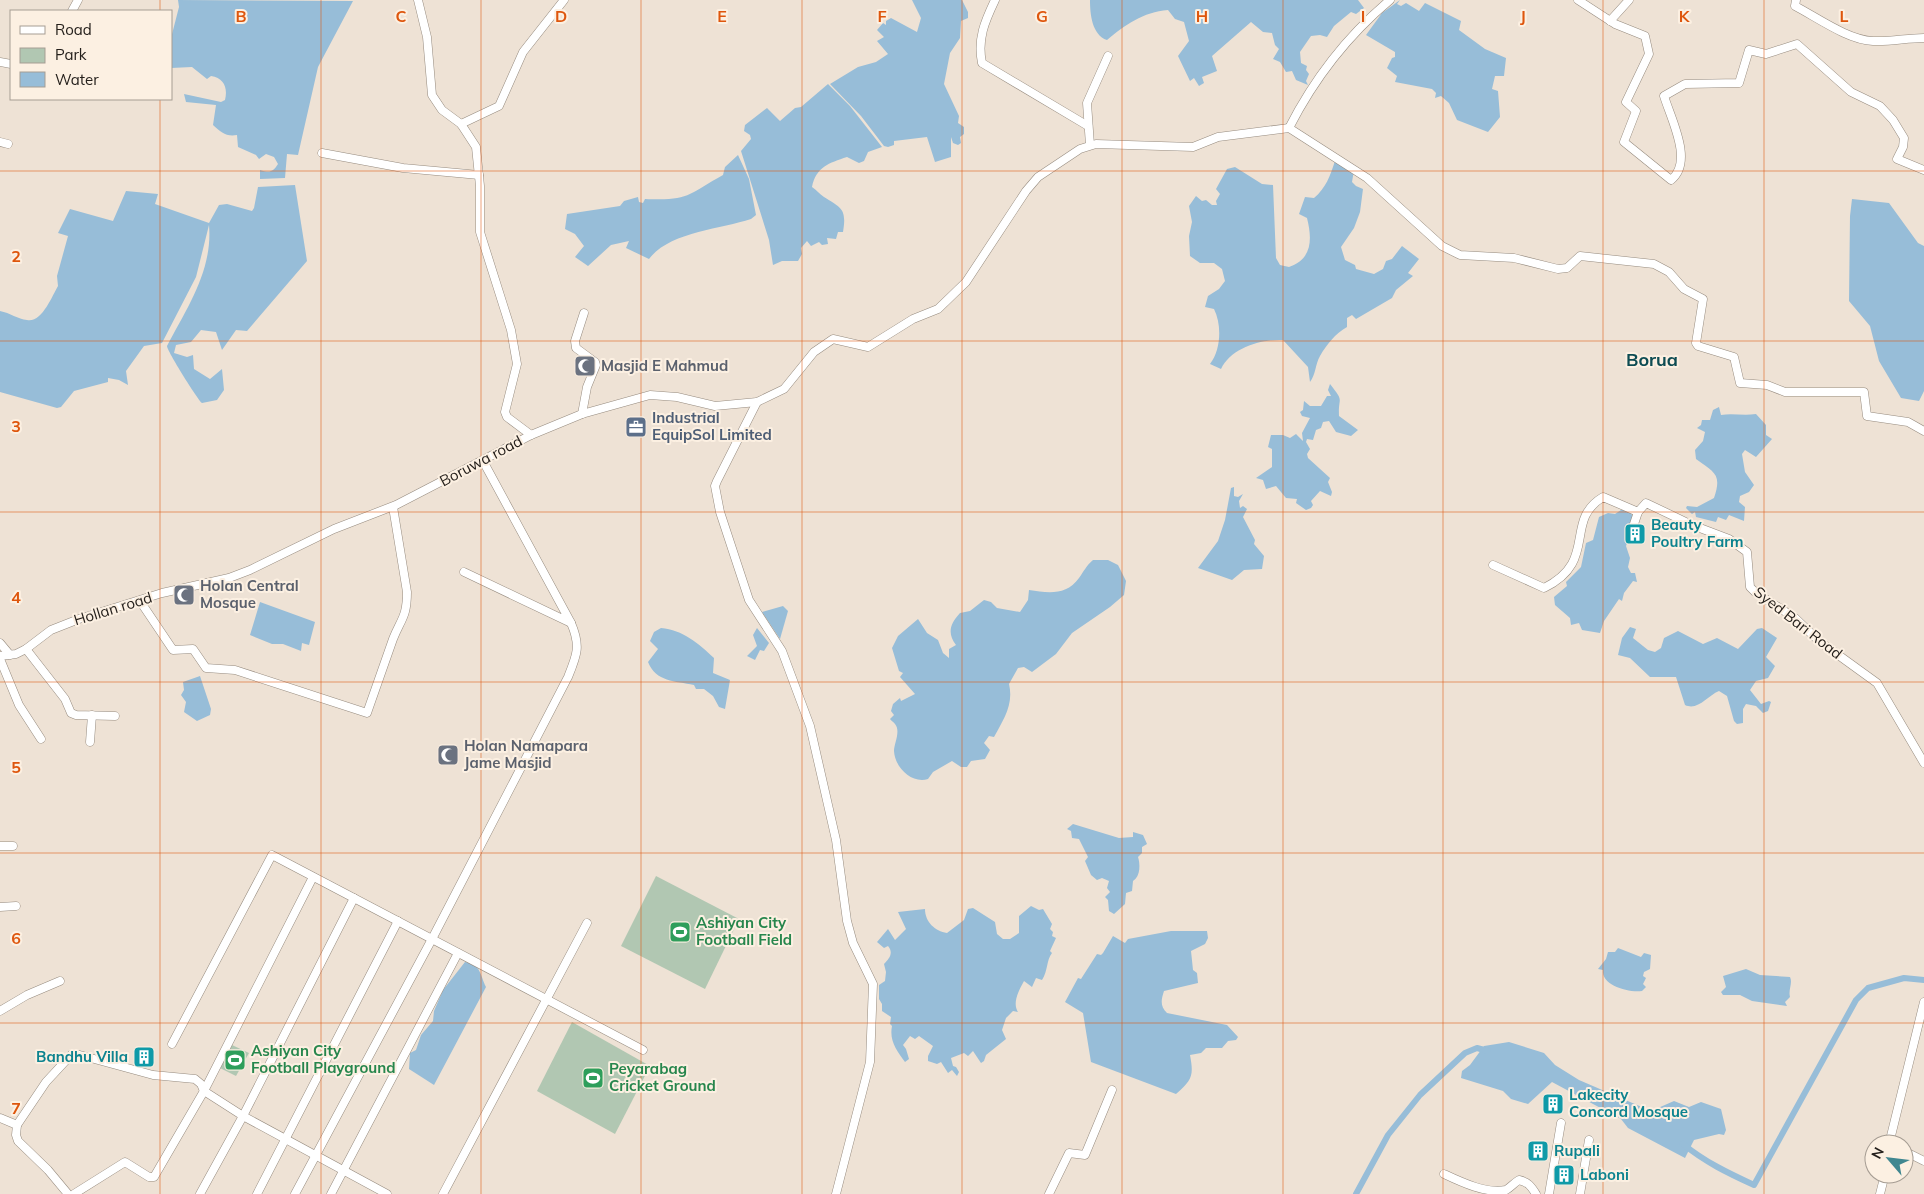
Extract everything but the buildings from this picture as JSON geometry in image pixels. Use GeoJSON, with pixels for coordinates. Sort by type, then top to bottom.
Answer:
{"type":"FeatureCollection","features":[{"type":"Feature","properties":{"kind":"street","name":"Boruwa road"},"geometry":{"type":"LineString","coordinates":[[260,566],[334,529],[393,507],[531,434],[507,417],[505,412],[517,364],[511,330],[480,232],[479,175],[476,147],[461,124],[435,102],[430,85],[426,37],[418,0]]}},
{"type":"Feature","properties":{"kind":"street"},"geometry":{"type":"LineString","coordinates":[[461,124],[499,106],[523,52],[564,0]]}},
{"type":"Feature","properties":{"kind":"street"},"geometry":{"type":"LineString","coordinates":[[995,0],[982,25],[980,47],[982,62],[1088,126]]}},
{"type":"Feature","properties":{"kind":"street"},"geometry":{"type":"LineString","coordinates":[[1289,128],[1308,91],[1363,22],[1390,0]]}},
{"type":"Feature","properties":{"kind":"street"},"geometry":{"type":"LineString","coordinates":[[1578,0],[1610,21],[1645,36],[1649,54],[1626,102],[1636,112],[1624,142],[1671,180],[1678,175],[1681,163],[1680,149],[1664,96],[1685,84],[1739,84],[1749,50],[1766,54],[1797,44],[1851,92],[1880,106],[1893,120],[1904,138],[1903,147],[1898,159],[1924,170]]}},
{"type":"Feature","properties":{"kind":"street"},"geometry":{"type":"LineString","coordinates":[[1610,21],[1629,0]]}},
{"type":"Feature","properties":{"kind":"street"},"geometry":{"type":"LineString","coordinates":[[1796,0],[1795,6],[1823,20],[1833,28],[1872,41],[1924,38]]}},
{"type":"Feature","properties":{"kind":"street"},"geometry":{"type":"LineString","coordinates":[[1090,145],[1087,103],[1108,56]]}},
{"type":"Feature","properties":{"kind":"street"},"geometry":{"type":"LineString","coordinates":[[531,434],[582,414],[650,395],[677,397],[715,406],[758,402],[784,389],[814,352],[829,341],[833,340],[868,347],[913,319],[938,309],[966,282],[1026,191],[1038,177],[1090,145],[1193,147],[1218,137],[1289,128],[1367,178],[1442,246],[1460,255],[1514,258],[1558,269],[1567,268],[1580,256],[1654,264],[1669,272],[1684,289],[1703,299],[1696,343],[1698,346],[1734,358],[1740,382],[1767,385],[1785,392],[1864,392],[1867,416],[1908,422],[1924,431]]}},
{"type":"Feature","properties":{"kind":"street"},"geometry":{"type":"LineString","coordinates":[[322,154],[403,168],[479,175]]}},
{"type":"Feature","properties":{"kind":"street"},"geometry":{"type":"LineString","coordinates":[[582,414],[587,386],[596,365],[595,362],[576,348],[575,342],[584,313]]}},
{"type":"Feature","properties":{"kind":"street"},"geometry":{"type":"LineString","coordinates":[[758,402],[715,486],[720,512],[749,600],[782,650],[810,726],[836,840],[847,921],[853,943],[873,984],[870,1062],[836,1194]]}},
{"type":"Feature","properties":{"kind":"street"},"geometry":{"type":"LineString","coordinates":[[295,1194],[432,939],[568,678],[578,642],[571,623],[483,461]]}},
{"type":"Feature","properties":{"kind":"street"},"geometry":{"type":"LineString","coordinates":[[1492,565],[1544,588],[1558,582],[1573,565],[1580,548],[1582,522],[1592,504],[1603,497],[1638,512],[1633,527]]}},
{"type":"Feature","properties":{"kind":"street","name":"Syed Bari Road"},"geometry":{"type":"LineString","coordinates":[[1638,512],[1646,503],[1742,547],[1747,552],[1749,561],[1750,587],[1790,614],[1809,629],[1819,641],[1877,683],[1924,763]]}},
{"type":"Feature","properties":{"kind":"street"},"geometry":{"type":"LineString","coordinates":[[140,601],[173,650],[193,649],[206,668],[235,670],[367,713],[407,606],[393,507]]}},
{"type":"Feature","properties":{"kind":"street","name":"Hollan road"},"geometry":{"type":"LineString","coordinates":[[0,658],[26,649],[57,627],[162,593],[229,578],[260,566]]}},
{"type":"Feature","properties":{"kind":"street"},"geometry":{"type":"LineString","coordinates":[[464,572],[571,623]]}},
{"type":"Feature","properties":{"kind":"street"},"geometry":{"type":"LineString","coordinates":[[0,643],[10,656]]}},
{"type":"Feature","properties":{"kind":"street"},"geometry":{"type":"LineString","coordinates":[[26,649],[65,699],[71,713],[92,716],[115,716]]}},
{"type":"Feature","properties":{"kind":"street"},"geometry":{"type":"LineString","coordinates":[[0,658],[19,705],[41,739]]}},
{"type":"Feature","properties":{"kind":"street"},"geometry":{"type":"LineString","coordinates":[[90,742],[92,716]]}},
{"type":"Feature","properties":{"kind":"street"},"geometry":{"type":"LineString","coordinates":[[0,846],[13,846]]}},
{"type":"Feature","properties":{"kind":"street"},"geometry":{"type":"LineString","coordinates":[[172,1044],[272,855],[643,1050]]}},
{"type":"Feature","properties":{"kind":"street"},"geometry":{"type":"LineString","coordinates":[[74,1194],[125,1162],[150,1177],[154,1177],[204,1091],[313,876]]}},
{"type":"Feature","properties":{"kind":"street"},"geometry":{"type":"LineString","coordinates":[[200,1194],[243,1116],[354,898]]}},
{"type":"Feature","properties":{"kind":"street"},"geometry":{"type":"LineString","coordinates":[[0,907],[16,906]]}},
{"type":"Feature","properties":{"kind":"street"},"geometry":{"type":"LineString","coordinates":[[256,1194],[398,921]]}},
{"type":"Feature","properties":{"kind":"street"},"geometry":{"type":"LineString","coordinates":[[443,1194],[587,923]]}},
{"type":"Feature","properties":{"kind":"street"},"geometry":{"type":"LineString","coordinates":[[331,1194],[458,953]]}},
{"type":"Feature","properties":{"kind":"street"},"geometry":{"type":"LineString","coordinates":[[0,1011],[27,995],[60,981]]}},
{"type":"Feature","properties":{"kind":"street"},"geometry":{"type":"LineString","coordinates":[[1891,1134],[1918,1019],[1924,1002]]}},
{"type":"Feature","properties":{"kind":"street"},"geometry":{"type":"LineString","coordinates":[[68,1194],[48,1170],[18,1141],[16,1135],[17,1125],[46,1082],[72,1054],[153,1075],[195,1079],[201,1084],[204,1091],[243,1116],[387,1194]]}},
{"type":"Feature","properties":{"kind":"street"},"geometry":{"type":"LineString","coordinates":[[1049,1194],[1069,1153],[1085,1155],[1112,1090]]}},
{"type":"Feature","properties":{"kind":"street"},"geometry":{"type":"LineString","coordinates":[[0,1118],[17,1125]]}},
{"type":"Feature","properties":{"kind":"street"},"geometry":{"type":"LineString","coordinates":[[1549,1194],[1561,1123]]}},
{"type":"Feature","properties":{"kind":"street"},"geometry":{"type":"LineString","coordinates":[[1580,1194],[1589,1140]]}},
{"type":"Feature","properties":{"kind":"street"},"geometry":{"type":"LineString","coordinates":[[1444,1174],[1482,1191],[1496,1192],[1504,1190],[1519,1180],[1525,1181],[1530,1184],[1536,1194]]}},
{"type":"Feature","properties":{"kind":"green space","name":"Ashiyan City Football Field"},"geometry":{"type":"Polygon","coordinates":[[[656,876],[739,919],[705,989],[621,946],[656,876]]]}},
{"type":"Feature","properties":{"kind":"green space","name":"Peyarabag Cricket Ground"},"geometry":{"type":"Polygon","coordinates":[[[572,1022],[650,1066],[615,1134],[537,1091],[572,1022]]]}},
{"type":"Feature","properties":{"kind":"green space","name":"Ashiyan City Football Playground"},"geometry":{"type":"Polygon","coordinates":[[[232,1045],[249,1053],[236,1076],[220,1068],[232,1045]]]}},
{"type":"Feature","properties":{"kind":"water"},"geometry":{"type":"Polygon","coordinates":[[[178,0],[353,1],[318,67],[298,155],[287,154],[285,178],[260,179],[260,170],[271,171],[278,164],[274,157],[266,154],[259,159],[256,155],[238,147],[237,135],[227,135],[213,125],[216,105],[186,102],[184,94],[221,102],[225,100],[226,91],[222,81],[211,76],[207,79],[192,67],[172,68],[172,34],[179,7],[178,0]]]}},
{"type":"Feature","properties":{"kind":"water"},"geometry":{"type":"Polygon","coordinates":[[[912,0],[962,0],[968,12],[968,18],[961,21],[960,38],[950,53],[944,84],[959,116],[958,123],[964,127],[964,134],[960,137],[961,143],[958,145],[953,143],[951,137],[951,157],[935,162],[927,137],[894,141],[894,145],[884,146],[861,116],[830,84],[858,67],[876,62],[888,54],[877,41],[884,37],[877,30],[883,23],[886,25],[886,21],[891,18],[917,32],[921,18],[912,0]]]}},
{"type":"Feature","properties":{"kind":"water"},"geometry":{"type":"Polygon","coordinates":[[[1090,0],[1358,0],[1364,8],[1356,14],[1351,12],[1334,26],[1327,37],[1320,35],[1311,36],[1300,52],[1301,63],[1307,66],[1306,70],[1309,74],[1306,81],[1308,85],[1296,80],[1292,71],[1286,72],[1280,62],[1273,59],[1279,49],[1275,45],[1272,33],[1263,32],[1251,22],[1212,56],[1217,71],[1202,77],[1204,83],[1199,86],[1194,78],[1190,81],[1178,56],[1189,41],[1184,22],[1175,19],[1168,10],[1150,13],[1135,20],[1107,40],[1098,34],[1095,29],[1091,17],[1090,0]]]}},
{"type":"Feature","properties":{"kind":"water"},"geometry":{"type":"Polygon","coordinates":[[[1400,0],[1397,4],[1401,6],[1406,3],[1419,11],[1425,3],[1461,21],[1459,30],[1485,49],[1506,58],[1504,76],[1495,76],[1492,89],[1498,91],[1500,117],[1488,132],[1457,120],[1449,103],[1441,96],[1435,98],[1436,93],[1432,89],[1395,82],[1397,76],[1387,68],[1392,58],[1395,57],[1395,52],[1366,35],[1382,13],[1400,0]]]}},
{"type":"Feature","properties":{"kind":"water"},"geometry":{"type":"Polygon","coordinates":[[[828,84],[850,106],[882,147],[868,152],[864,161],[859,163],[847,157],[829,164],[820,170],[812,187],[839,207],[844,218],[843,232],[838,232],[836,239],[827,238],[828,244],[822,245],[819,242],[811,246],[807,241],[801,248],[802,254],[798,261],[782,261],[773,265],[769,240],[741,151],[751,139],[750,135],[744,131],[745,125],[767,108],[780,121],[795,108],[801,107],[828,84]]]}},
{"type":"Feature","properties":{"kind":"water"},"geometry":{"type":"Polygon","coordinates":[[[738,155],[749,179],[756,215],[751,219],[682,237],[658,250],[649,259],[626,248],[629,241],[611,245],[588,266],[575,257],[584,246],[575,234],[565,229],[567,214],[620,206],[624,201],[638,197],[639,202],[643,203],[645,199],[680,198],[723,175],[725,167],[738,155]]]}},
{"type":"Feature","properties":{"kind":"water"},"geometry":{"type":"Polygon","coordinates":[[[1335,161],[1354,170],[1352,182],[1363,189],[1360,212],[1354,228],[1341,247],[1345,260],[1355,265],[1356,269],[1374,274],[1383,269],[1386,261],[1392,259],[1402,246],[1419,259],[1408,273],[1413,276],[1396,290],[1392,298],[1356,319],[1352,315],[1347,318],[1347,327],[1325,347],[1318,359],[1310,382],[1308,367],[1283,340],[1265,341],[1247,346],[1232,355],[1221,369],[1210,364],[1218,345],[1219,330],[1217,315],[1214,309],[1205,307],[1208,296],[1219,289],[1225,281],[1222,269],[1214,263],[1200,263],[1190,256],[1189,236],[1192,222],[1189,206],[1196,196],[1202,201],[1206,200],[1212,205],[1217,205],[1216,201],[1220,194],[1216,189],[1227,169],[1235,167],[1262,184],[1273,185],[1276,258],[1280,265],[1289,267],[1303,259],[1309,247],[1310,233],[1307,218],[1299,214],[1305,197],[1314,198],[1322,190],[1335,161]]]}},
{"type":"Feature","properties":{"kind":"water"},"geometry":{"type":"Polygon","coordinates":[[[295,185],[307,261],[247,331],[236,330],[222,350],[216,332],[201,330],[191,342],[176,345],[174,353],[187,357],[193,355],[194,369],[210,379],[222,369],[224,390],[217,400],[202,403],[183,375],[167,346],[190,303],[203,273],[209,242],[209,225],[196,277],[162,343],[144,346],[126,371],[128,385],[119,380],[108,378],[108,382],[74,391],[61,407],[57,408],[0,392],[0,311],[32,320],[46,308],[58,286],[57,276],[68,236],[58,233],[70,209],[113,221],[126,191],[158,194],[155,204],[209,223],[219,205],[227,204],[252,211],[258,187],[295,185]]]}},
{"type":"Feature","properties":{"kind":"water"},"geometry":{"type":"Polygon","coordinates":[[[1852,199],[1889,203],[1918,243],[1924,246],[1924,391],[1919,401],[1901,398],[1879,361],[1870,326],[1849,301],[1852,199]]]}},
{"type":"Feature","properties":{"kind":"water"},"geometry":{"type":"Polygon","coordinates":[[[1330,384],[1340,400],[1339,416],[1358,430],[1351,436],[1336,432],[1329,421],[1323,422],[1321,428],[1316,430],[1313,440],[1307,439],[1306,442],[1310,449],[1307,454],[1308,458],[1330,478],[1328,482],[1332,492],[1331,496],[1320,491],[1311,501],[1313,505],[1311,508],[1306,510],[1296,503],[1297,499],[1286,498],[1276,486],[1266,489],[1263,480],[1256,478],[1272,467],[1272,449],[1268,447],[1271,435],[1283,435],[1290,438],[1296,434],[1303,441],[1302,433],[1310,418],[1302,416],[1300,412],[1303,410],[1304,401],[1310,406],[1321,406],[1327,396],[1331,396],[1328,390],[1330,384]]]}},
{"type":"Feature","properties":{"kind":"water"},"geometry":{"type":"Polygon","coordinates":[[[1719,407],[1721,415],[1756,414],[1766,425],[1766,435],[1772,439],[1756,457],[1745,450],[1742,454],[1745,472],[1754,485],[1749,492],[1740,496],[1739,502],[1745,507],[1744,521],[1729,515],[1726,520],[1718,517],[1716,522],[1696,517],[1695,512],[1692,514],[1686,508],[1687,506],[1697,507],[1714,498],[1717,479],[1712,471],[1696,459],[1695,450],[1703,441],[1705,432],[1697,428],[1701,425],[1702,420],[1710,420],[1713,410],[1719,407]]]}},
{"type":"Feature","properties":{"kind":"water"},"geometry":{"type":"Polygon","coordinates":[[[1234,487],[1234,496],[1238,497],[1243,494],[1239,501],[1240,508],[1243,506],[1247,509],[1243,517],[1255,540],[1254,544],[1264,556],[1262,569],[1244,570],[1232,580],[1198,568],[1218,541],[1225,520],[1231,488],[1234,487]]]}},
{"type":"Feature","properties":{"kind":"water"},"geometry":{"type":"Polygon","coordinates":[[[1624,508],[1629,510],[1635,520],[1628,526],[1625,539],[1628,540],[1626,546],[1630,558],[1628,567],[1631,573],[1635,573],[1637,582],[1633,581],[1624,593],[1622,601],[1619,599],[1604,621],[1600,633],[1582,630],[1579,623],[1571,625],[1570,618],[1555,605],[1554,597],[1567,586],[1566,582],[1581,567],[1586,543],[1593,540],[1599,517],[1608,513],[1615,514],[1624,508]]]}},
{"type":"Feature","properties":{"kind":"water"},"geometry":{"type":"Polygon","coordinates":[[[1093,560],[1108,560],[1118,565],[1126,581],[1124,595],[1072,633],[1056,654],[1032,672],[1024,667],[1018,668],[1009,684],[1009,706],[1004,718],[994,737],[989,736],[984,743],[990,750],[985,759],[971,761],[967,767],[961,767],[952,761],[933,772],[928,779],[916,779],[905,773],[895,757],[897,727],[890,719],[894,715],[891,711],[893,704],[900,698],[901,701],[915,694],[900,677],[903,673],[899,671],[892,648],[898,636],[918,619],[927,633],[938,640],[943,653],[949,658],[949,649],[956,645],[951,636],[951,629],[960,613],[970,611],[984,600],[991,602],[997,608],[1020,612],[1028,600],[1029,590],[1056,592],[1068,588],[1074,584],[1093,560]]]}},
{"type":"Feature","properties":{"kind":"water"},"geometry":{"type":"Polygon","coordinates":[[[260,602],[315,622],[309,645],[302,643],[301,651],[283,644],[272,644],[250,635],[260,602]]]}},
{"type":"Feature","properties":{"kind":"water"},"geometry":{"type":"Polygon","coordinates":[[[783,606],[788,611],[780,639],[762,612],[783,606]]]}},
{"type":"Feature","properties":{"kind":"water"},"geometry":{"type":"Polygon","coordinates":[[[1630,627],[1636,629],[1633,638],[1648,650],[1655,652],[1661,648],[1664,638],[1678,631],[1703,644],[1717,638],[1738,649],[1757,629],[1762,628],[1777,638],[1766,657],[1775,666],[1768,678],[1756,681],[1750,690],[1761,704],[1771,702],[1768,711],[1763,713],[1756,706],[1746,704],[1743,709],[1743,723],[1737,724],[1734,721],[1727,696],[1719,691],[1698,705],[1685,705],[1676,677],[1650,677],[1630,658],[1618,655],[1622,638],[1630,627]]]}},
{"type":"Feature","properties":{"kind":"water"},"geometry":{"type":"Polygon","coordinates":[[[661,628],[683,634],[696,642],[714,658],[713,673],[730,680],[725,709],[719,707],[713,696],[704,689],[696,689],[694,685],[667,680],[651,669],[648,662],[658,649],[650,641],[654,632],[661,628]]]}},
{"type":"Feature","properties":{"kind":"water"},"geometry":{"type":"Polygon","coordinates":[[[757,628],[769,643],[764,651],[760,650],[755,660],[747,656],[757,646],[753,635],[757,628]]]}},
{"type":"Feature","properties":{"kind":"water"},"geometry":{"type":"Polygon","coordinates":[[[200,676],[211,709],[210,715],[197,721],[184,712],[186,702],[181,695],[184,690],[183,682],[200,676]]]}},
{"type":"Feature","properties":{"kind":"water"},"geometry":{"type":"Polygon","coordinates":[[[1073,824],[1119,838],[1133,837],[1133,832],[1143,835],[1147,844],[1142,847],[1142,853],[1138,857],[1139,869],[1136,879],[1133,881],[1132,891],[1126,893],[1125,904],[1114,914],[1109,911],[1108,900],[1105,897],[1110,892],[1107,888],[1109,881],[1102,878],[1097,880],[1091,875],[1085,861],[1088,857],[1079,839],[1072,838],[1071,831],[1067,829],[1073,824]]]}},
{"type":"Feature","properties":{"kind":"water"},"geometry":{"type":"Polygon","coordinates":[[[1031,906],[1039,910],[1043,909],[1052,924],[1050,929],[1053,932],[1052,936],[1056,938],[1050,951],[1052,953],[1042,980],[1036,978],[1032,987],[1024,981],[1020,988],[1016,1001],[1018,1012],[1013,1011],[1006,1018],[1002,1030],[1006,1039],[986,1055],[981,1063],[973,1051],[968,1056],[964,1053],[951,1058],[953,1066],[959,1072],[957,1076],[952,1070],[948,1073],[941,1062],[937,1064],[928,1061],[928,1056],[933,1046],[919,1036],[915,1039],[910,1036],[903,1045],[909,1059],[905,1062],[893,1041],[892,1026],[890,1024],[891,1017],[882,1011],[882,1004],[879,999],[879,985],[885,981],[886,972],[884,964],[889,958],[891,951],[888,946],[884,948],[877,942],[888,929],[895,940],[906,929],[898,912],[925,909],[929,922],[938,930],[947,933],[964,920],[968,909],[973,908],[995,922],[997,934],[1003,939],[1010,939],[1019,933],[1019,916],[1031,906]]]}},
{"type":"Feature","properties":{"kind":"water"},"geometry":{"type":"Polygon","coordinates":[[[1171,931],[1207,931],[1208,938],[1205,944],[1191,951],[1193,970],[1197,973],[1198,983],[1164,991],[1162,997],[1163,1008],[1167,1013],[1227,1025],[1238,1037],[1236,1040],[1228,1041],[1222,1048],[1206,1048],[1201,1053],[1190,1055],[1192,1073],[1186,1085],[1176,1094],[1091,1062],[1083,1013],[1065,1002],[1078,978],[1081,979],[1097,954],[1101,955],[1103,953],[1113,936],[1125,943],[1128,939],[1171,931]]]}},
{"type":"Feature","properties":{"kind":"water"},"geometry":{"type":"Polygon","coordinates":[[[1618,948],[1641,957],[1644,953],[1651,955],[1650,969],[1644,972],[1643,976],[1646,978],[1643,984],[1646,987],[1642,991],[1630,991],[1616,987],[1606,980],[1603,970],[1598,969],[1606,959],[1608,952],[1615,952],[1618,948]]]}},
{"type":"Feature","properties":{"kind":"water"},"geometry":{"type":"Polygon","coordinates":[[[465,962],[477,968],[486,987],[434,1085],[409,1069],[410,1053],[416,1050],[421,1035],[433,1021],[434,1011],[443,990],[465,962]]]}},
{"type":"Feature","properties":{"kind":"water"},"geometry":{"type":"Polygon","coordinates":[[[1746,969],[1760,975],[1790,977],[1790,997],[1785,1002],[1787,1006],[1752,1001],[1740,995],[1723,995],[1721,992],[1726,987],[1723,976],[1746,969]]]}},
{"type":"Feature","properties":{"kind":"water"},"geometry":{"type":"Polygon","coordinates":[[[1509,1042],[1544,1053],[1555,1065],[1579,1080],[1651,1111],[1674,1101],[1689,1107],[1701,1102],[1721,1109],[1726,1130],[1724,1135],[1719,1134],[1694,1140],[1685,1158],[1628,1128],[1621,1119],[1552,1082],[1528,1104],[1511,1099],[1503,1091],[1461,1078],[1462,1071],[1470,1065],[1484,1046],[1509,1042]]]}},
{"type":"Feature","properties":{"kind":"waterway"},"geometry":{"type":"LineString","coordinates":[[1683,1144],[1708,1162],[1754,1185],[1856,1000],[1868,988],[1904,978],[1924,980]]}},
{"type":"Feature","properties":{"kind":"waterway"},"geometry":{"type":"LineString","coordinates":[[1356,1194],[1388,1135],[1420,1095],[1465,1053],[1477,1048],[1488,1051]]}},
{"type":"Feature","properties":{"kind":"place","name":"Masjid E Mahmud"},"geometry":{"type":"Point","coordinates":[585,366]}},
{"type":"Feature","properties":{"kind":"place","name":"Industrial EquipSol Limited"},"geometry":{"type":"Point","coordinates":[636,427]}},
{"type":"Feature","properties":{"kind":"place","name":"Beauty Poultry Farm"},"geometry":{"type":"Point","coordinates":[1635,534]}},
{"type":"Feature","properties":{"kind":"place","name":"Holan Central Mosque"},"geometry":{"type":"Point","coordinates":[184,595]}},
{"type":"Feature","properties":{"kind":"place","name":"Holan Namapara Jame Masjid"},"geometry":{"type":"Point","coordinates":[448,755]}},
{"type":"Feature","properties":{"kind":"place","name":"Ashiyan City Football Field"},"geometry":{"type":"Point","coordinates":[680,932]}},
{"type":"Feature","properties":{"kind":"place","name":"Bandhu Villa"},"geometry":{"type":"Point","coordinates":[144,1057]}},
{"type":"Feature","properties":{"kind":"place","name":"Ashiyan City Football Playground"},"geometry":{"type":"Point","coordinates":[235,1060]}},
{"type":"Feature","properties":{"kind":"place","name":"Peyarabag Cricket Ground"},"geometry":{"type":"Point","coordinates":[593,1078]}},
{"type":"Feature","properties":{"kind":"place","name":"Lakecity Concord Mosque"},"geometry":{"type":"Point","coordinates":[1553,1104]}},
{"type":"Feature","properties":{"kind":"place","name":"Rupali"},"geometry":{"type":"Point","coordinates":[1538,1151]}},
{"type":"Feature","properties":{"kind":"place","name":"Laboni"},"geometry":{"type":"Point","coordinates":[1564,1175]}},
{"type":"Feature","properties":{"kind":"district","name":"Borua"},"geometry":{"type":"Point","coordinates":[1652,360]}}]}
